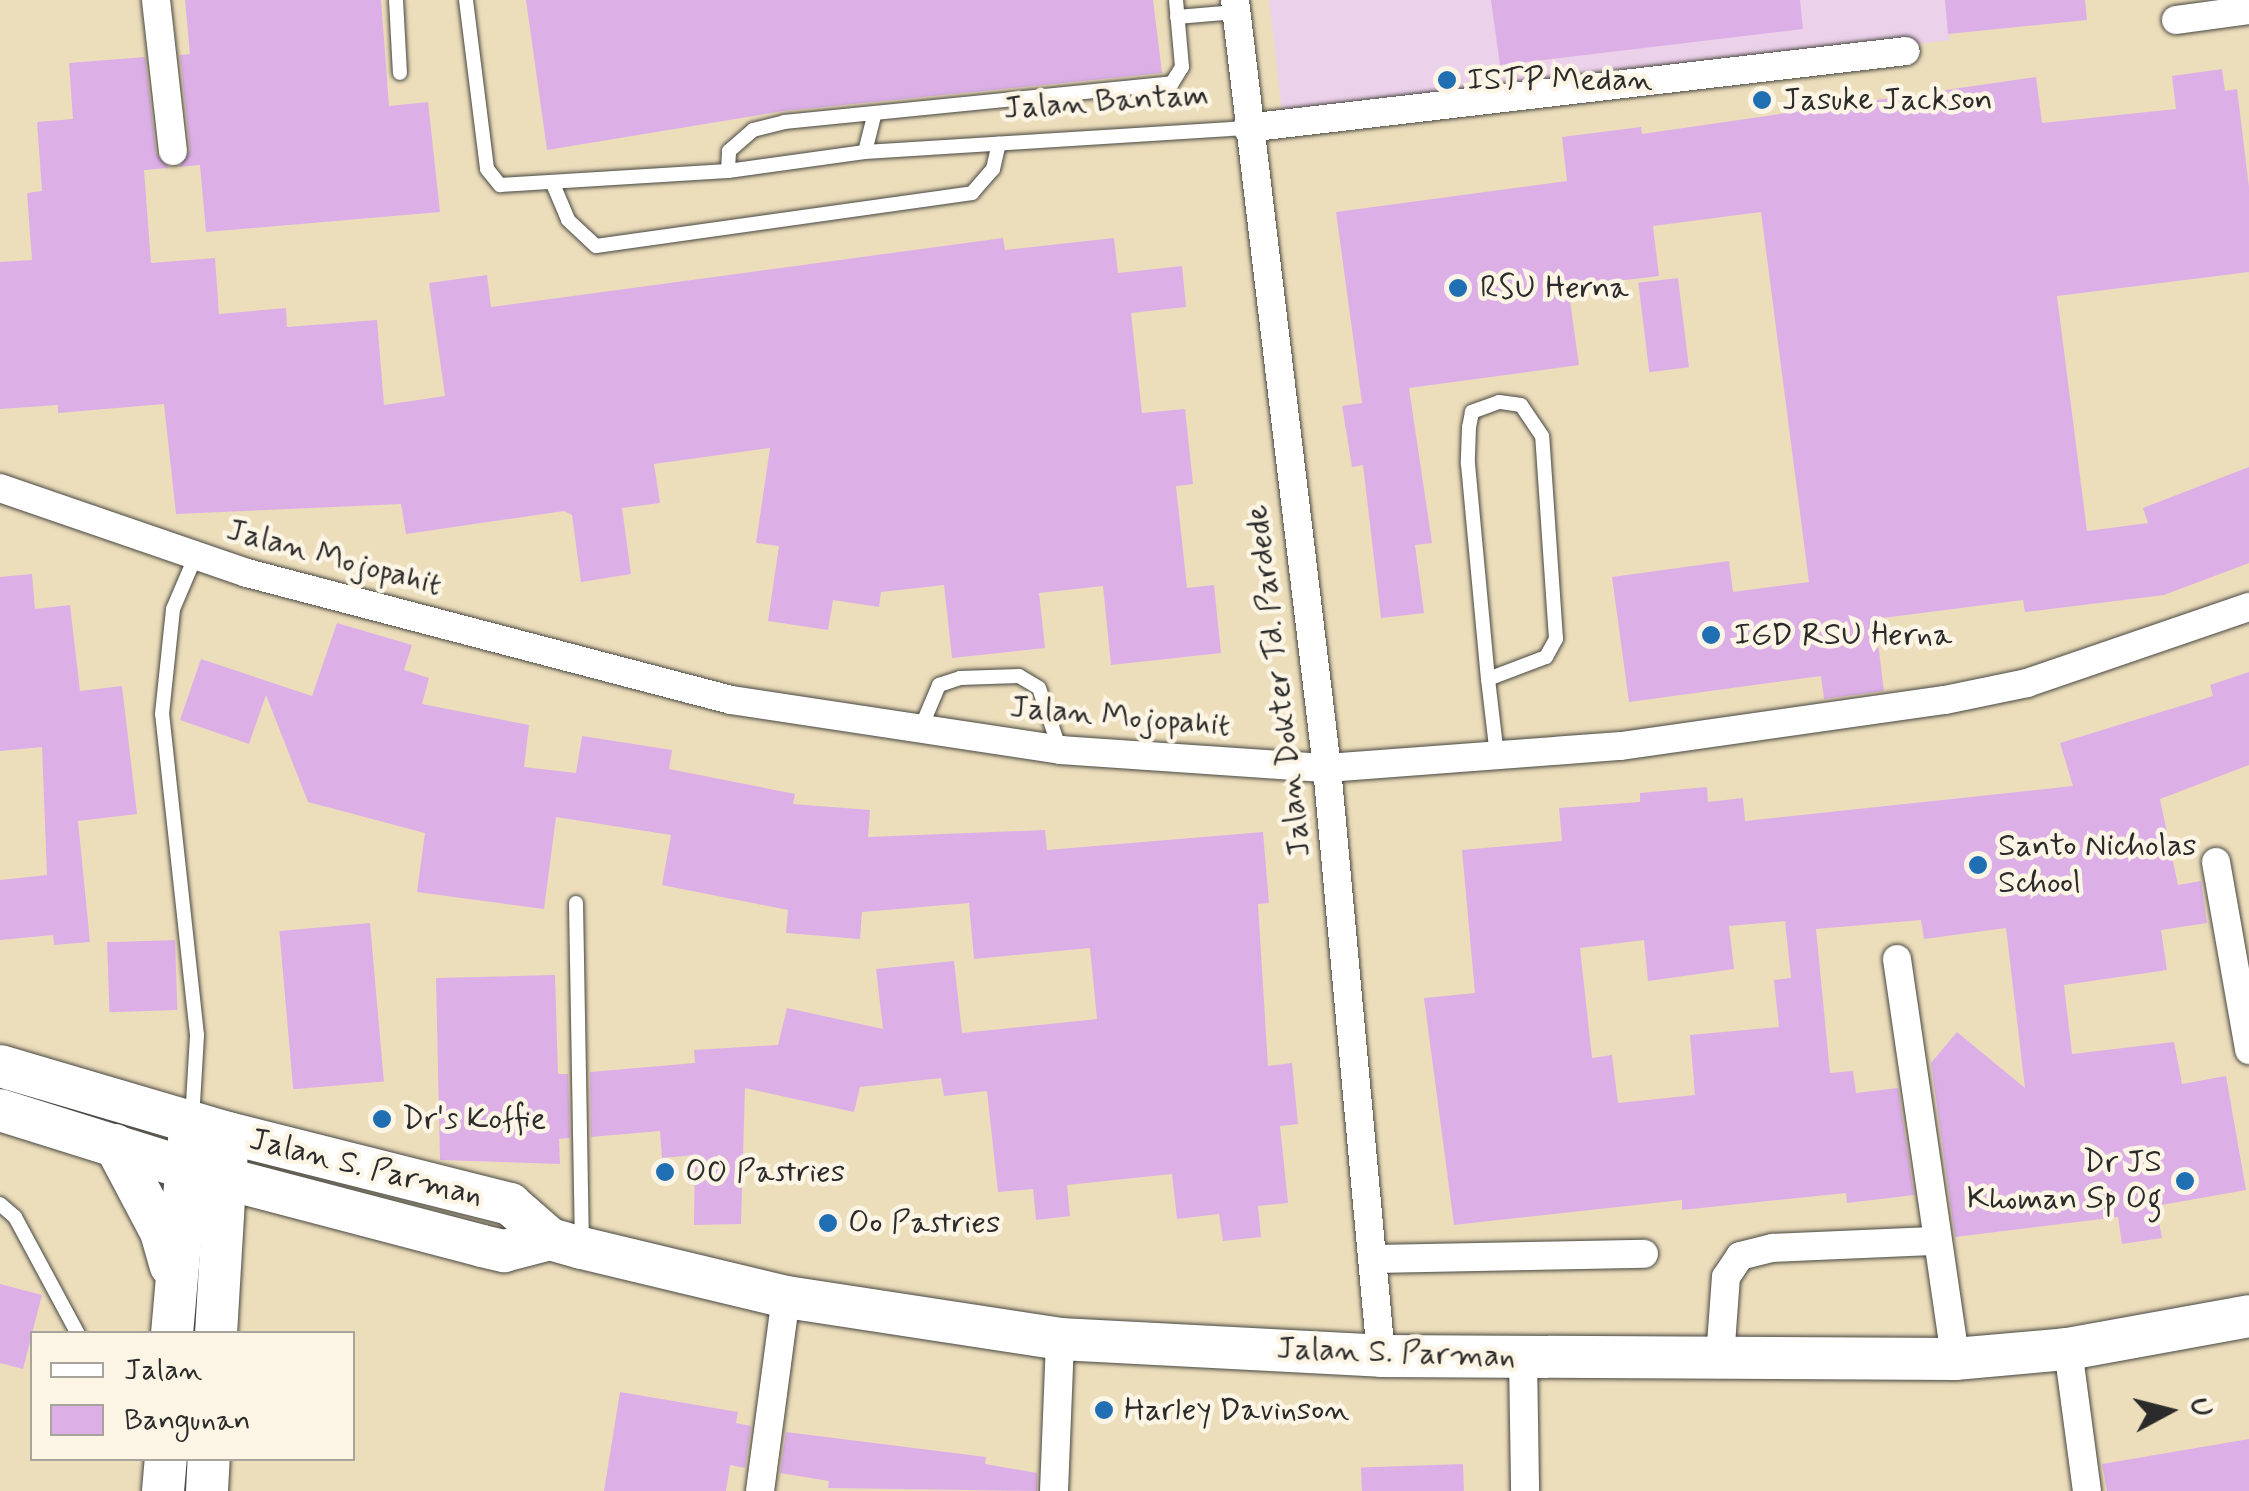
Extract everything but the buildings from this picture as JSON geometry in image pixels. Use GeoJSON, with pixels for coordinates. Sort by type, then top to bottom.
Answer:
{"type":"FeatureCollection","features":[{"type":"Feature","properties":{"kind":"main road","name":"Jalan S. Parman"},"geometry":{"type":"LineString","coordinates":[[0,1066],[210,1127],[510,1204],[566,1243],[786,1297],[1060,1340],[1381,1356],[1955,1359],[2068,1349],[2249,1316]]}},
{"type":"Feature","properties":{"kind":"main road","name":"Jalan S. Parman"},"geometry":{"type":"LineString","coordinates":[[0,1110],[205,1173],[504,1251],[566,1243]]}},
{"type":"Feature","properties":{"kind":"main road"},"geometry":{"type":"LineString","coordinates":[[172,1331],[176,1281],[205,1173],[210,1127]]}},
{"type":"Feature","properties":{"kind":"main road"},"geometry":{"type":"LineString","coordinates":[[116,1145],[161,1232],[176,1281]]}},
{"type":"Feature","properties":{"kind":"main road"},"geometry":{"type":"LineString","coordinates":[[205,1173],[216,1331]]}},
{"type":"Feature","properties":{"kind":"main road"},"geometry":{"type":"LineString","coordinates":[[163,1491],[166,1461]]}},
{"type":"Feature","properties":{"kind":"main road"},"geometry":{"type":"LineString","coordinates":[[207,1491],[209,1461]]}},
{"type":"Feature","properties":{"kind":"street"},"geometry":{"type":"LineString","coordinates":[[156,0],[173,151]]}},
{"type":"Feature","properties":{"kind":"street","name":"Jalan Dokter Td. Pardede"},"geometry":{"type":"LineString","coordinates":[[1235,6],[1327,768],[1376,1259],[1381,1356]]}},
{"type":"Feature","properties":{"kind":"street"},"geometry":{"type":"LineString","coordinates":[[2176,20],[2249,10]]}},
{"type":"Feature","properties":{"kind":"street","name":"Jalan Bantam"},"geometry":{"type":"LineString","coordinates":[[1247,128],[1906,51]]}},
{"type":"Feature","properties":{"kind":"street","name":"Jalan Mojopahit"},"geometry":{"type":"LineString","coordinates":[[0,488],[196,555],[732,700],[919,733],[1060,750],[1327,768],[1497,756],[1945,700],[2027,683],[2249,608]]}},
{"type":"Feature","properties":{"kind":"street"},"geometry":{"type":"LineString","coordinates":[[2216,862],[2249,1050]]}},
{"type":"Feature","properties":{"kind":"street"},"geometry":{"type":"LineString","coordinates":[[1897,959],[1955,1359]]}},
{"type":"Feature","properties":{"kind":"street"},"geometry":{"type":"LineString","coordinates":[[1720,1358],[1726,1277],[1740,1256],[1774,1248],[1936,1242]]}},
{"type":"Feature","properties":{"kind":"street"},"geometry":{"type":"LineString","coordinates":[[1376,1259],[1644,1254]]}},
{"type":"Feature","properties":{"kind":"street"},"geometry":{"type":"LineString","coordinates":[[760,1491],[786,1297]]}},
{"type":"Feature","properties":{"kind":"street"},"geometry":{"type":"LineString","coordinates":[[1054,1491],[1060,1340]]}},
{"type":"Feature","properties":{"kind":"street"},"geometry":{"type":"LineString","coordinates":[[2068,1349],[2087,1491]]}},
{"type":"Feature","properties":{"kind":"street"},"geometry":{"type":"LineString","coordinates":[[1523,1357],[1525,1491]]}},
{"type":"Feature","properties":{"kind":"lane"},"geometry":{"type":"LineString","coordinates":[[396,0],[400,73]]}},
{"type":"Feature","properties":{"kind":"lane","name":"Jalan Bantam"},"geometry":{"type":"LineString","coordinates":[[466,0],[491,178],[500,185],[728,171],[864,152],[1247,128]]}},
{"type":"Feature","properties":{"kind":"lane"},"geometry":{"type":"LineString","coordinates":[[728,171],[729,151],[752,130],[1172,83],[1182,68],[1176,0]]}},
{"type":"Feature","properties":{"kind":"lane"},"geometry":{"type":"LineString","coordinates":[[1178,17],[1235,6]]}},
{"type":"Feature","properties":{"kind":"lane"},"geometry":{"type":"LineString","coordinates":[[864,152],[874,117]]}},
{"type":"Feature","properties":{"kind":"lane"},"geometry":{"type":"LineString","coordinates":[[553,184],[568,220],[596,246],[972,193],[994,170],[998,144]]}},
{"type":"Feature","properties":{"kind":"lane"},"geometry":{"type":"LineString","coordinates":[[1488,679],[1546,657],[1556,639],[1542,436],[1521,405],[1500,402],[1483,404],[1468,426],[1488,679],[1497,756]]}},
{"type":"Feature","properties":{"kind":"lane"},"geometry":{"type":"LineString","coordinates":[[196,555],[173,609],[162,714],[210,1127]]}},
{"type":"Feature","properties":{"kind":"lane"},"geometry":{"type":"LineString","coordinates":[[919,733],[939,685],[960,678],[1020,676],[1039,688],[1060,750]]}},
{"type":"Feature","properties":{"kind":"lane"},"geometry":{"type":"LineString","coordinates":[[566,1243],[576,903]]}},
{"type":"Feature","properties":{"kind":"lane"},"geometry":{"type":"LineString","coordinates":[[0,1204],[15,1217],[76,1331]]}},
{"type":"Feature","properties":{"kind":"shaded area","name":"ISTP Medan"},"geometry":{"type":"Polygon","coordinates":[[[1269,0],[1946,0],[1950,40],[1283,120],[1269,0]]]}},
{"type":"Feature","properties":{"kind":"place","name":"ISTP Medan"},"geometry":{"type":"Point","coordinates":[1447,80]}},
{"type":"Feature","properties":{"kind":"place","name":"Jasuke Jackson"},"geometry":{"type":"Point","coordinates":[1762,100]}},
{"type":"Feature","properties":{"kind":"place","name":"RSU Herna"},"geometry":{"type":"Point","coordinates":[1458,288]}},
{"type":"Feature","properties":{"kind":"place","name":"IGD RSU Herna"},"geometry":{"type":"Point","coordinates":[1711,635]}},
{"type":"Feature","properties":{"kind":"place","name":"Santo Nicholas School"},"geometry":{"type":"Point","coordinates":[1978,865]}},
{"type":"Feature","properties":{"kind":"place","name":"Dr's Koffie"},"geometry":{"type":"Point","coordinates":[382,1119]}},
{"type":"Feature","properties":{"kind":"place","name":"OO Pastries"},"geometry":{"type":"Point","coordinates":[665,1172]}},
{"type":"Feature","properties":{"kind":"place","name":"Dr JS Khoman Sp Og"},"geometry":{"type":"Point","coordinates":[2185,1181]}},
{"type":"Feature","properties":{"kind":"place","name":"Oo Pastries"},"geometry":{"type":"Point","coordinates":[828,1223]}},
{"type":"Feature","properties":{"kind":"place","name":"Harley Davinson"},"geometry":{"type":"Point","coordinates":[1104,1410]}}]}
